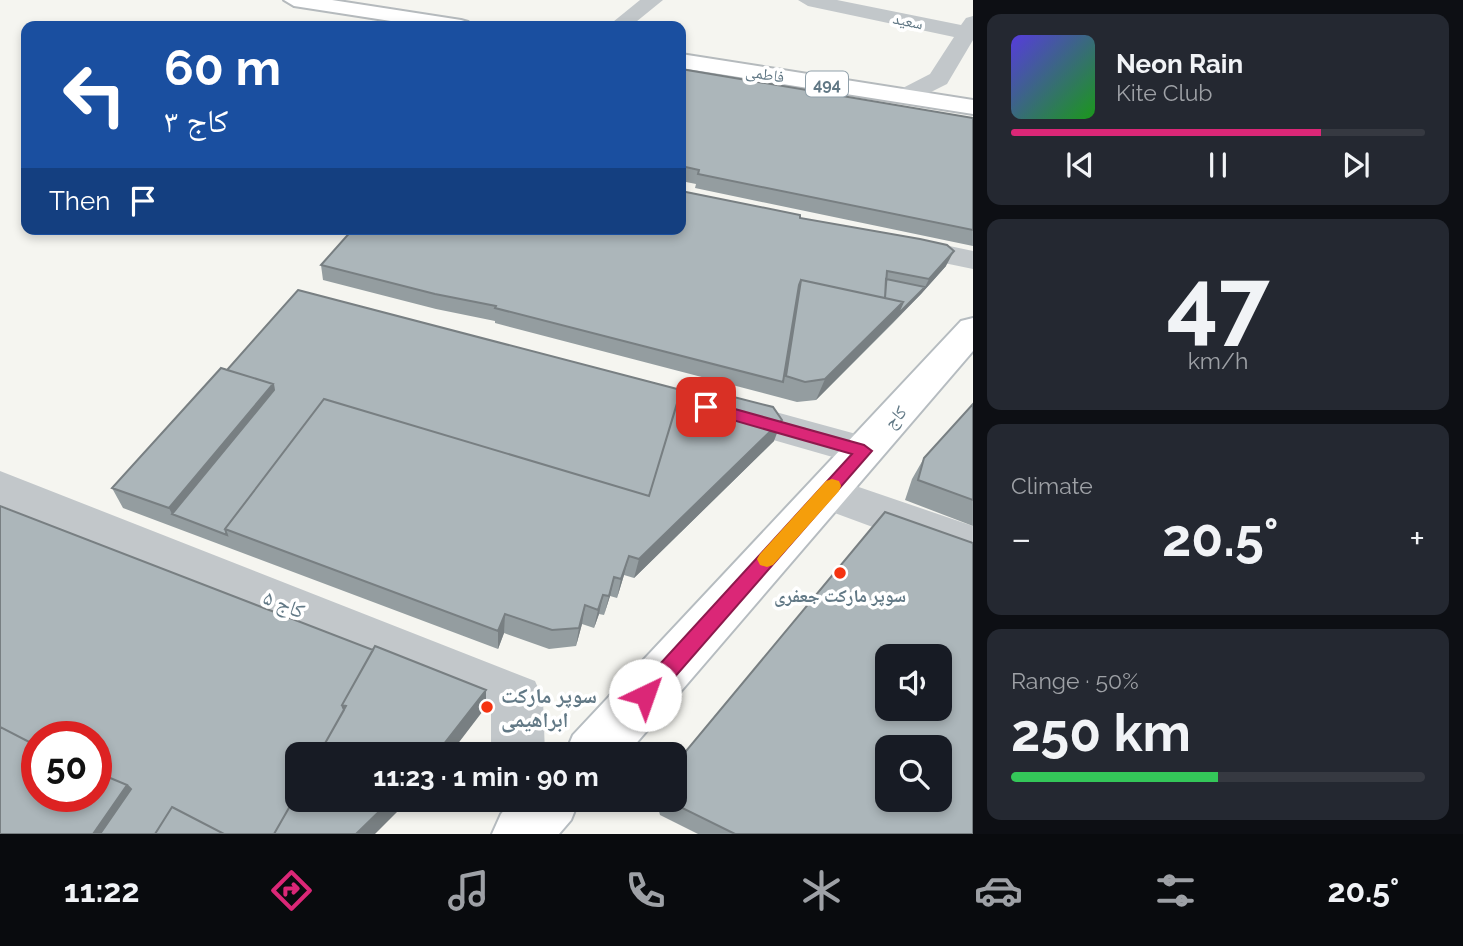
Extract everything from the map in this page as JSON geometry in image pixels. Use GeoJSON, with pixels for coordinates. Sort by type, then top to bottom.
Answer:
{"type":"FeatureCollection","features":[{"type":"Feature","properties":{"kind":"main road"},"geometry":{"type":"LineString","coordinates":[[294,0],[333,3],[433,21]]}},
{"type":"Feature","properties":{"kind":"main road","name":"فاطمی"},"geometry":{"type":"LineString","coordinates":[[686,62],[973,107]]}},
{"type":"Feature","properties":{"kind":"main road","name":"کاج"},"geometry":{"type":"LineString","coordinates":[[603,742],[973,330]]}},
{"type":"Feature","properties":{"kind":"main road"},"geometry":{"type":"LineString","coordinates":[[520,834],[540,812]]}},
{"type":"Feature","properties":{"kind":"street"},"geometry":{"type":"LineString","coordinates":[[625,21],[653,0]]}},
{"type":"Feature","properties":{"kind":"street","name":"سعید"},"geometry":{"type":"LineString","coordinates":[[808,0],[968,38]]}},
{"type":"Feature","properties":{"kind":"street"},"geometry":{"type":"LineString","coordinates":[[905,96],[941,77],[968,38]]}},
{"type":"Feature","properties":{"kind":"street"},"geometry":{"type":"LineString","coordinates":[[880,241],[973,260]]}},
{"type":"Feature","properties":{"kind":"street"},"geometry":{"type":"LineString","coordinates":[[693,403],[864,451]]}},
{"type":"Feature","properties":{"kind":"street","name":"کاج ۵"},"geometry":{"type":"LineString","coordinates":[[0,487],[517,699],[518,742]]}},
{"type":"Feature","properties":{"kind":"street"},"geometry":{"type":"LineString","coordinates":[[847,500],[973,544]]}},
{"type":"Feature","properties":{"kind":"street"},"geometry":{"type":"LineString","coordinates":[[519,812],[520,834]]}},
{"type":"Feature","properties":{"kind":"building"},"geometry":{"type":"Polygon","coordinates":[[[686,70],[973,118],[973,230],[698,174],[699,170],[686,167],[686,70]]]}},
{"type":"Feature","properties":{"kind":"building"},"geometry":{"type":"Polygon","coordinates":[[[686,192],[800,215],[800,218],[920,239],[947,245],[954,251],[929,279],[887,271],[885,298],[801,280],[783,382],[495,308],[496,306],[435,294],[321,265],[348,235],[686,235],[686,192]]]}},
{"type":"Feature","properties":{"kind":"building"},"geometry":{"type":"Polygon","coordinates":[[[886,279],[925,287],[897,315],[903,302],[885,298],[886,279]]]}},
{"type":"Feature","properties":{"kind":"building"},"geometry":{"type":"Polygon","coordinates":[[[801,280],[903,302],[825,379],[805,382],[786,376],[801,280]]]}},
{"type":"Feature","properties":{"kind":"building"},"geometry":{"type":"Polygon","coordinates":[[[298,290],[681,390],[649,496],[324,399],[225,529],[227,535],[172,514],[274,390],[273,384],[227,370],[298,290]]]}},
{"type":"Feature","properties":{"kind":"building"},"geometry":{"type":"Polygon","coordinates":[[[221,368],[273,384],[169,508],[112,488],[221,368]]]}},
{"type":"Feature","properties":{"kind":"building"},"geometry":{"type":"Polygon","coordinates":[[[683,384],[773,407],[782,420],[639,559],[629,556],[621,579],[614,577],[609,596],[603,595],[598,610],[585,605],[579,628],[552,630],[505,614],[498,631],[225,529],[324,399],[649,496],[683,384]]]}},
{"type":"Feature","properties":{"kind":"building"},"geometry":{"type":"Polygon","coordinates":[[[973,404],[973,500],[918,480],[924,458],[973,404]]]}},
{"type":"Feature","properties":{"kind":"building"},"geometry":{"type":"Polygon","coordinates":[[[0,506],[373,650],[342,705],[344,710],[326,742],[285,742],[287,812],[274,834],[224,834],[172,807],[155,834],[100,834],[131,789],[112,779],[112,721],[21,721],[21,738],[0,727],[0,506]]]}},
{"type":"Feature","properties":{"kind":"building"},"geometry":{"type":"Polygon","coordinates":[[[885,512],[973,543],[973,834],[735,834],[687,810],[687,750],[885,512]]]}},
{"type":"Feature","properties":{"kind":"building"},"geometry":{"type":"Polygon","coordinates":[[[375,646],[486,690],[445,742],[326,742],[346,706],[342,705],[375,646]]]}},
{"type":"Feature","properties":{"kind":"building"},"geometry":{"type":"Polygon","coordinates":[[[0,727],[21,738],[21,812],[108,812],[93,834],[0,834],[0,727]]]}},
{"type":"Feature","properties":{"kind":"building"},"geometry":{"type":"Polygon","coordinates":[[[112,779],[127,785],[112,807],[112,779]]]}},
{"type":"Feature","properties":{"kind":"building"},"geometry":{"type":"Polygon","coordinates":[[[172,807],[224,834],[155,834],[172,807]]]}},
{"type":"Feature","properties":{"kind":"building"},"geometry":{"type":"Polygon","coordinates":[[[287,812],[379,812],[356,834],[274,834],[287,812]]]}},
{"type":"Feature","properties":{"kind":"slow traffic"},"geometry":{"type":"LineString","coordinates":[[767,559],[832,486]]}},
{"type":"Feature","properties":{"kind":"place","name":"سوپر مارکت جعفری"},"geometry":{"type":"Point","coordinates":[840,573]}},
{"type":"Feature","properties":{"kind":"place","name":"سوپر مارکت ابراهیمی"},"geometry":{"type":"Point","coordinates":[487,707]}},
{"type":"Feature","properties":{"kind":"route"},"geometry":{"type":"LineString","coordinates":[[645,695],[864,451],[706,407]]}}]}
